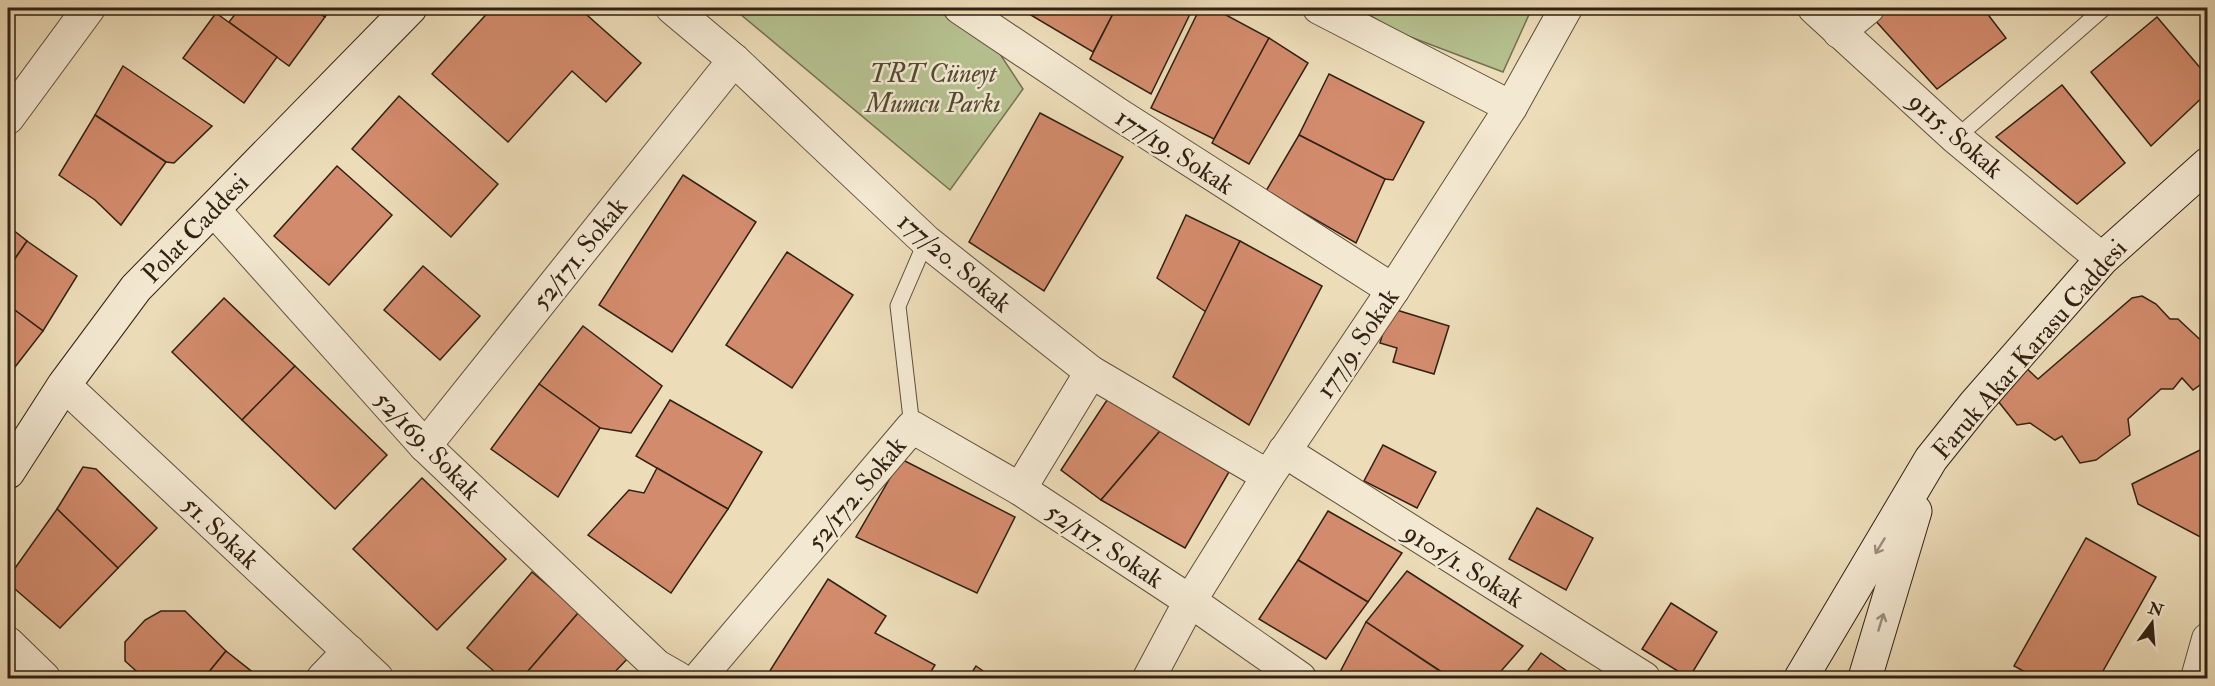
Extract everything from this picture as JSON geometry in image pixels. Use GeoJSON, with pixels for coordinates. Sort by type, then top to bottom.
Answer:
{"type":"FeatureCollection","features":[{"type":"Feature","properties":{"kind":"main road","name":"Polat Caddesi"},"geometry":{"type":"LineString","coordinates":[[8,472],[64,386],[136,288],[410,8]]}},
{"type":"Feature","properties":{"kind":"main road","name":"Faruk Akar Karasu Caddesi"},"geometry":{"type":"LineString","coordinates":[[1801,678],[1931,459],[1975,404],[2102,259],[2208,164]]}},
{"type":"Feature","properties":{"kind":"main road"},"geometry":{"type":"LineString","coordinates":[[1865,678],[1931,459]]}},
{"type":"Feature","properties":{"kind":"street"},"geometry":{"type":"LineString","coordinates":[[8,118],[89,8]]}},
{"type":"Feature","properties":{"kind":"street","name":"177/20. Sokak"},"geometry":{"type":"LineString","coordinates":[[672,8],[734,60],[926,242],[1092,372],[1276,464]]}},
{"type":"Feature","properties":{"kind":"street","name":"177/19. Sokak"},"geometry":{"type":"LineString","coordinates":[[960,8],[1118,114],[1393,290]]}},
{"type":"Feature","properties":{"kind":"street"},"geometry":{"type":"LineString","coordinates":[[1319,8],[1510,107]]}},
{"type":"Feature","properties":{"kind":"street","name":"177/9. Sokak"},"geometry":{"type":"LineString","coordinates":[[1149,678],[1190,601],[1276,464],[1393,290],[1510,107],[1566,8]]}},
{"type":"Feature","properties":{"kind":"street","name":"9115. Sokak"},"geometry":{"type":"LineString","coordinates":[[1814,8],[1956,138],[2102,259]]}},
{"type":"Feature","properties":{"kind":"street"},"geometry":{"type":"LineString","coordinates":[[1839,32],[1868,8]]}},
{"type":"Feature","properties":{"kind":"street","name":"52/171. Sokak"},"geometry":{"type":"LineString","coordinates":[[425,446],[734,60]]}},
{"type":"Feature","properties":{"kind":"street","name":"52/169. Sokak"},"geometry":{"type":"LineString","coordinates":[[214,210],[425,446],[660,674]]}},
{"type":"Feature","properties":{"kind":"street","name":"52/117. Sokak"},"geometry":{"type":"LineString","coordinates":[[1020,489],[1092,372]]}},
{"type":"Feature","properties":{"kind":"street","name":"51. Sokak"},"geometry":{"type":"LineString","coordinates":[[64,386],[377,678]]}},
{"type":"Feature","properties":{"kind":"street","name":"52/117. Sokak"},"geometry":{"type":"LineString","coordinates":[[912,427],[1020,489],[1190,601],[1300,678]]}},
{"type":"Feature","properties":{"kind":"street","name":"52/172. Sokak"},"geometry":{"type":"LineString","coordinates":[[699,678],[912,427]]}},
{"type":"Feature","properties":{"kind":"street","name":"9105/1. Sokak"},"geometry":{"type":"LineString","coordinates":[[1276,464],[1644,678]]}},
{"type":"Feature","properties":{"kind":"street"},"geometry":{"type":"LineString","coordinates":[[2196,678],[2208,639]]}},
{"type":"Feature","properties":{"kind":"street"},"geometry":{"type":"LineString","coordinates":[[8,643],[44,678]]}},
{"type":"Feature","properties":{"kind":"street"},"geometry":{"type":"LineString","coordinates":[[322,678],[349,651]]}},
{"type":"Feature","properties":{"kind":"lane"},"geometry":{"type":"LineString","coordinates":[[1956,138],[2104,8]]}},
{"type":"Feature","properties":{"kind":"lane","name":"52/172. Sokak"},"geometry":{"type":"LineString","coordinates":[[912,427],[898,306],[926,242]]}},
{"type":"Feature","properties":{"kind":"green space","name":"TRT Cüneyt Mumcu Parkı"},"geometry":{"type":"Polygon","coordinates":[[[733,8],[934,8],[1000,54],[1023,89],[950,190],[733,8]]]}},
{"type":"Feature","properties":{"kind":"green space"},"geometry":{"type":"Polygon","coordinates":[[[1357,8],[1532,8],[1503,72],[1400,33],[1357,8]]]}},
{"type":"Feature","properties":{"kind":"building"},"geometry":{"type":"Polygon","coordinates":[[[240,8],[312,8],[325,17],[289,66],[229,22],[240,8]]]}},
{"type":"Feature","properties":{"kind":"building"},"geometry":{"type":"Polygon","coordinates":[[[312,8],[331,8],[325,17],[312,8]]]}},
{"type":"Feature","properties":{"kind":"building"},"geometry":{"type":"Polygon","coordinates":[[[492,8],[579,8],[641,63],[606,102],[572,71],[508,142],[432,74],[492,8]]]}},
{"type":"Feature","properties":{"kind":"building"},"geometry":{"type":"Polygon","coordinates":[[[1019,8],[1116,8],[1093,52],[1019,8]]]}},
{"type":"Feature","properties":{"kind":"building"},"geometry":{"type":"Polygon","coordinates":[[[1116,8],[1193,8],[1151,94],[1090,59],[1116,8]]]}},
{"type":"Feature","properties":{"kind":"building"},"geometry":{"type":"Polygon","coordinates":[[[1200,8],[1213,8],[1269,38],[1214,139],[1151,108],[1200,8]]]}},
{"type":"Feature","properties":{"kind":"building"},"geometry":{"type":"Polygon","coordinates":[[[1889,8],[1983,8],[2006,38],[1937,89],[1873,18],[1889,8]]]}},
{"type":"Feature","properties":{"kind":"building"},"geometry":{"type":"Polygon","coordinates":[[[2195,8],[2208,8],[2208,23],[2195,8]]]}},
{"type":"Feature","properties":{"kind":"building"},"geometry":{"type":"Polygon","coordinates":[[[216,13],[277,57],[244,103],[183,58],[216,13]]]}},
{"type":"Feature","properties":{"kind":"building"},"geometry":{"type":"Polygon","coordinates":[[[2157,17],[2208,77],[2208,92],[2151,146],[2091,72],[2157,17]]]}},
{"type":"Feature","properties":{"kind":"building"},"geometry":{"type":"Polygon","coordinates":[[[1269,38],[1308,63],[1249,164],[1212,143],[1269,38]]]}},
{"type":"Feature","properties":{"kind":"building"},"geometry":{"type":"Polygon","coordinates":[[[123,66],[212,126],[174,163],[166,162],[95,115],[123,66]]]}},
{"type":"Feature","properties":{"kind":"building"},"geometry":{"type":"Polygon","coordinates":[[[1329,74],[1424,122],[1393,180],[1385,179],[1299,135],[1329,74]]]}},
{"type":"Feature","properties":{"kind":"building"},"geometry":{"type":"Polygon","coordinates":[[[2062,85],[2125,163],[2077,204],[1996,137],[2062,85]]]}},
{"type":"Feature","properties":{"kind":"building"},"geometry":{"type":"Polygon","coordinates":[[[399,96],[498,184],[451,237],[352,149],[399,96]]]}},
{"type":"Feature","properties":{"kind":"building"},"geometry":{"type":"Polygon","coordinates":[[[1040,113],[1123,157],[1044,291],[969,242],[1040,113]]]}},
{"type":"Feature","properties":{"kind":"building"},"geometry":{"type":"Polygon","coordinates":[[[95,115],[166,162],[121,225],[95,200],[59,175],[95,115]]]}},
{"type":"Feature","properties":{"kind":"building"},"geometry":{"type":"Polygon","coordinates":[[[1299,135],[1385,179],[1356,243],[1266,191],[1299,135]]]}},
{"type":"Feature","properties":{"kind":"building"},"geometry":{"type":"Polygon","coordinates":[[[337,166],[392,215],[329,285],[274,236],[337,166]]]}},
{"type":"Feature","properties":{"kind":"building"},"geometry":{"type":"Polygon","coordinates":[[[683,175],[756,222],[672,352],[599,305],[683,175]]]}},
{"type":"Feature","properties":{"kind":"building"},"geometry":{"type":"Polygon","coordinates":[[[1186,215],[1240,241],[1206,312],[1157,278],[1186,215]]]}},
{"type":"Feature","properties":{"kind":"building"},"geometry":{"type":"Polygon","coordinates":[[[8,226],[27,241],[8,269],[8,226]]]}},
{"type":"Feature","properties":{"kind":"building"},"geometry":{"type":"Polygon","coordinates":[[[27,241],[77,276],[43,331],[8,305],[8,269],[27,241]]]}},
{"type":"Feature","properties":{"kind":"building"},"geometry":{"type":"Polygon","coordinates":[[[1240,241],[1322,286],[1249,425],[1173,377],[1240,241]]]}},
{"type":"Feature","properties":{"kind":"building"},"geometry":{"type":"Polygon","coordinates":[[[787,252],[853,295],[792,388],[726,345],[787,252]]]}},
{"type":"Feature","properties":{"kind":"building"},"geometry":{"type":"Polygon","coordinates":[[[423,266],[480,316],[440,360],[384,310],[423,266]]]}},
{"type":"Feature","properties":{"kind":"building"},"geometry":{"type":"Polygon","coordinates":[[[2142,296],[2156,304],[2170,319],[2178,319],[2208,347],[2208,379],[2193,390],[2182,378],[2173,389],[2161,389],[2128,419],[2130,435],[2096,460],[2080,463],[2062,436],[2055,440],[2030,423],[2017,425],[1994,396],[2024,366],[2038,379],[2132,298],[2142,296]]]}},
{"type":"Feature","properties":{"kind":"building"},"geometry":{"type":"Polygon","coordinates":[[[224,298],[295,366],[242,420],[172,352],[224,298]]]}},
{"type":"Feature","properties":{"kind":"building"},"geometry":{"type":"Polygon","coordinates":[[[8,305],[43,331],[8,376],[8,305]]]}},
{"type":"Feature","properties":{"kind":"building"},"geometry":{"type":"Polygon","coordinates":[[[1390,308],[1449,326],[1434,374],[1393,362],[1397,348],[1380,343],[1390,308]]]}},
{"type":"Feature","properties":{"kind":"building"},"geometry":{"type":"Polygon","coordinates":[[[583,326],[662,386],[631,433],[600,428],[539,384],[583,326]]]}},
{"type":"Feature","properties":{"kind":"building"},"geometry":{"type":"Polygon","coordinates":[[[295,366],[387,455],[335,509],[242,420],[295,366]]]}},
{"type":"Feature","properties":{"kind":"building"},"geometry":{"type":"Polygon","coordinates":[[[539,384],[600,428],[558,497],[491,449],[539,384]]]}},
{"type":"Feature","properties":{"kind":"building"},"geometry":{"type":"Polygon","coordinates":[[[1109,397],[1160,431],[1101,500],[1061,470],[1109,397]]]}},
{"type":"Feature","properties":{"kind":"building"},"geometry":{"type":"Polygon","coordinates":[[[670,400],[762,452],[728,509],[636,456],[670,400]]]}},
{"type":"Feature","properties":{"kind":"building"},"geometry":{"type":"Polygon","coordinates":[[[1160,431],[1229,472],[1185,548],[1101,500],[1160,431]]]}},
{"type":"Feature","properties":{"kind":"building"},"geometry":{"type":"Polygon","coordinates":[[[1383,445],[1436,472],[1417,508],[1364,481],[1383,445]]]}},
{"type":"Feature","properties":{"kind":"building"},"geometry":{"type":"Polygon","coordinates":[[[2208,446],[2208,541],[2138,504],[2132,484],[2208,446]]]}},
{"type":"Feature","properties":{"kind":"building"},"geometry":{"type":"Polygon","coordinates":[[[901,459],[1015,517],[977,593],[856,537],[901,459]]]}},
{"type":"Feature","properties":{"kind":"building"},"geometry":{"type":"Polygon","coordinates":[[[83,467],[96,469],[157,528],[118,568],[57,509],[83,467]]]}},
{"type":"Feature","properties":{"kind":"building"},"geometry":{"type":"Polygon","coordinates":[[[657,468],[728,509],[671,593],[588,535],[629,490],[644,493],[657,468]]]}},
{"type":"Feature","properties":{"kind":"building"},"geometry":{"type":"Polygon","coordinates":[[[422,478],[506,559],[437,630],[353,549],[422,478]]]}},
{"type":"Feature","properties":{"kind":"building"},"geometry":{"type":"Polygon","coordinates":[[[1537,508],[1593,538],[1566,590],[1509,559],[1537,508]]]}},
{"type":"Feature","properties":{"kind":"building"},"geometry":{"type":"Polygon","coordinates":[[[57,509],[118,568],[60,628],[8,583],[8,578],[57,509]]]}},
{"type":"Feature","properties":{"kind":"building"},"geometry":{"type":"Polygon","coordinates":[[[1328,511],[1402,553],[1368,602],[1298,560],[1328,511]]]}},
{"type":"Feature","properties":{"kind":"building"},"geometry":{"type":"Polygon","coordinates":[[[2086,538],[2156,577],[2099,678],[2036,678],[2014,666],[2086,538]]]}},
{"type":"Feature","properties":{"kind":"building"},"geometry":{"type":"Polygon","coordinates":[[[1298,560],[1368,602],[1326,659],[1259,619],[1298,560]]]}},
{"type":"Feature","properties":{"kind":"building"},"geometry":{"type":"Polygon","coordinates":[[[1407,571],[1523,646],[1495,678],[1451,678],[1366,622],[1407,571]]]}},
{"type":"Feature","properties":{"kind":"building"},"geometry":{"type":"Polygon","coordinates":[[[532,572],[579,612],[522,678],[502,678],[467,648],[532,572]]]}},
{"type":"Feature","properties":{"kind":"building"},"geometry":{"type":"Polygon","coordinates":[[[828,579],[886,616],[875,633],[935,665],[927,678],[766,677],[828,579]]]}},
{"type":"Feature","properties":{"kind":"building"},"geometry":{"type":"Polygon","coordinates":[[[1671,603],[1717,632],[1689,678],[1642,649],[1671,603]]]}},
{"type":"Feature","properties":{"kind":"building"},"geometry":{"type":"Polygon","coordinates":[[[161,611],[185,611],[226,651],[204,678],[144,678],[125,661],[125,642],[145,620],[161,611]]]}},
{"type":"Feature","properties":{"kind":"building"},"geometry":{"type":"Polygon","coordinates":[[[579,612],[630,656],[609,678],[522,678],[579,612]]]}},
{"type":"Feature","properties":{"kind":"building"},"geometry":{"type":"Polygon","coordinates":[[[1366,622],[1441,672],[1437,678],[1342,678],[1338,676],[1366,622]]]}},
{"type":"Feature","properties":{"kind":"building"},"geometry":{"type":"Polygon","coordinates":[[[226,651],[260,678],[204,678],[226,651]]]}},
{"type":"Feature","properties":{"kind":"building"},"geometry":{"type":"Polygon","coordinates":[[[1541,653],[1577,678],[1522,678],[1541,653]]]}},
{"type":"Feature","properties":{"kind":"building"},"geometry":{"type":"Polygon","coordinates":[[[976,666],[993,678],[968,678],[976,666]]]}}]}
